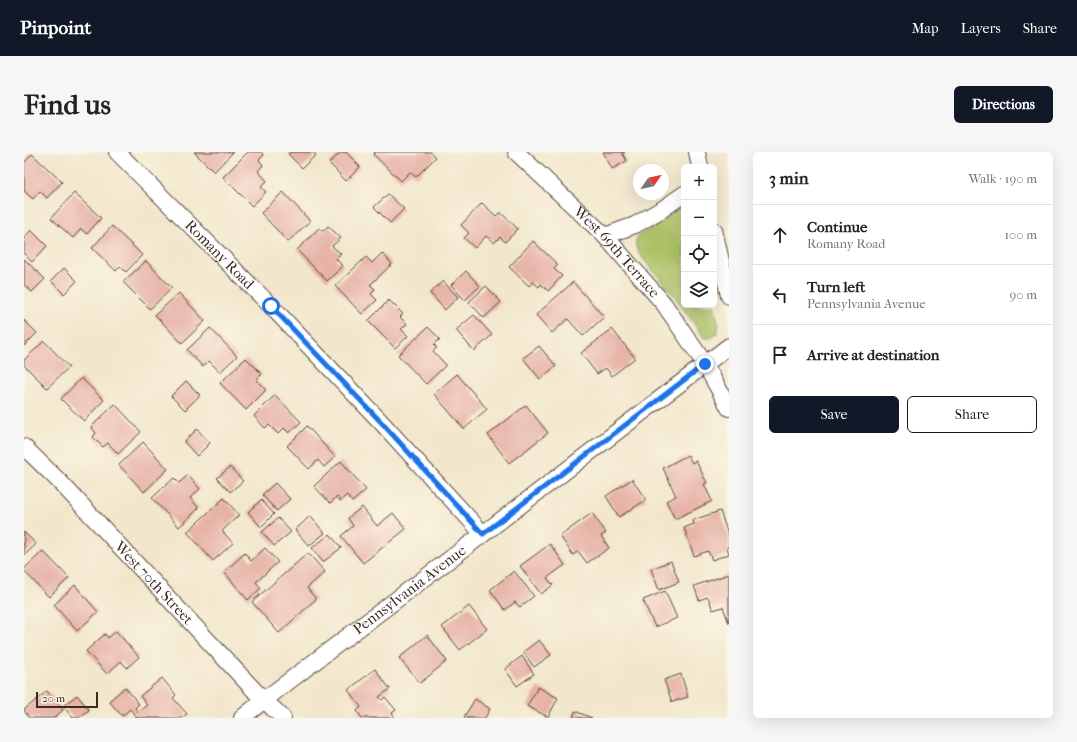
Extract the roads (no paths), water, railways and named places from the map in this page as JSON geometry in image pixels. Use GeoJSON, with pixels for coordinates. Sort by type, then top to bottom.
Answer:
{"type":"FeatureCollection","features":[{"type":"Feature","properties":{"kind":"street","name":"Romany Road"},"geometry":{"type":"LineString","coordinates":[[117,152],[271,306],[381,422],[483,534]]}},
{"type":"Feature","properties":{"kind":"street","name":"West 69th Terrace"},"geometry":{"type":"LineString","coordinates":[[516,152],[605,236],[664,304],[705,364],[729,408]]}},
{"type":"Feature","properties":{"kind":"street"},"geometry":{"type":"LineString","coordinates":[[697,152],[699,164]]}},
{"type":"Feature","properties":{"kind":"street"},"geometry":{"type":"LineString","coordinates":[[605,236],[635,225],[681,196]]}},
{"type":"Feature","properties":{"kind":"street"},"geometry":{"type":"LineString","coordinates":[[715,236],[729,296]]}},
{"type":"Feature","properties":{"kind":"street","name":"Pennsylvania Avenue"},"geometry":{"type":"LineString","coordinates":[[242,718],[729,346]]}},
{"type":"Feature","properties":{"kind":"street","name":"West 70th Street"},"geometry":{"type":"LineString","coordinates":[[24,447],[60,482],[264,700],[283,718]]}}]}
